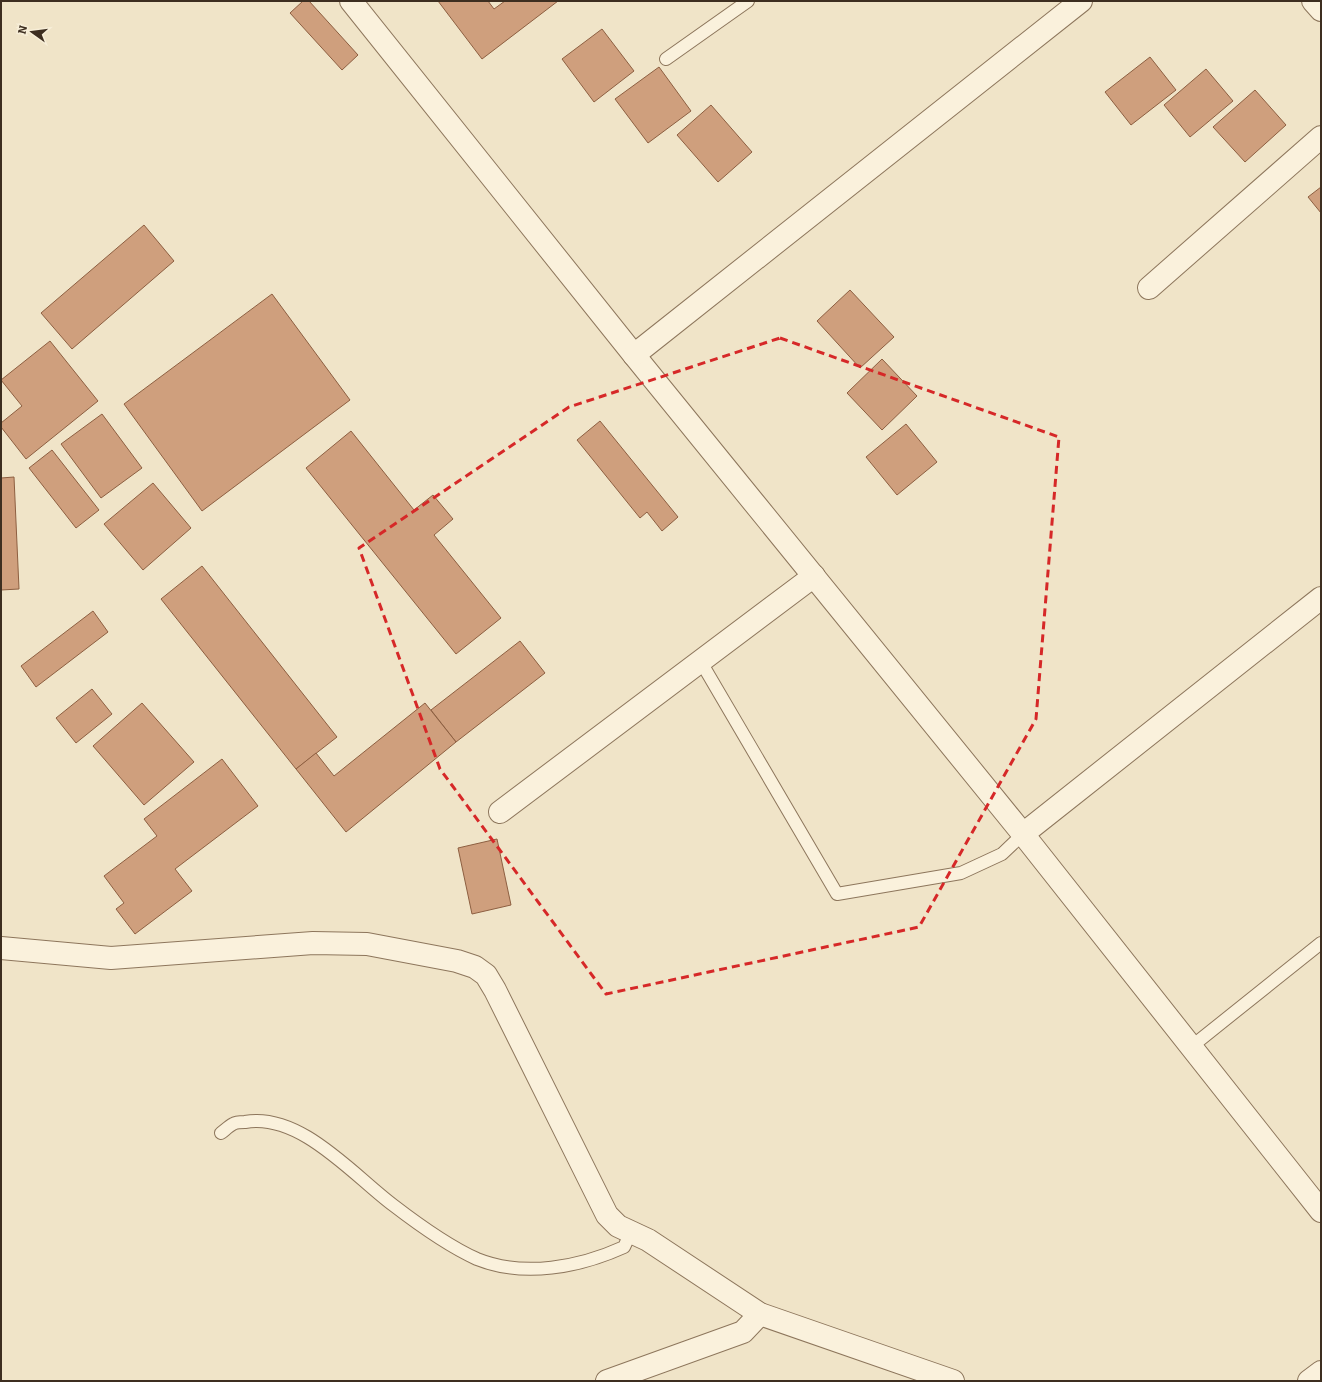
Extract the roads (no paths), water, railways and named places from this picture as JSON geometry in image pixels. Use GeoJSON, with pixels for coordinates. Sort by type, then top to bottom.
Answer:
{"type":"FeatureCollection","features":[{"type":"Feature","properties":{"kind":"street"},"geometry":{"type":"LineString","coordinates":[[351,1],[634,355],[1023,834],[1321,1211]]}},
{"type":"Feature","properties":{"kind":"street"},"geometry":{"type":"LineString","coordinates":[[634,355],[1081,1]]}},
{"type":"Feature","properties":{"kind":"street"},"geometry":{"type":"LineString","coordinates":[[1313,1],[1321,10]]}},
{"type":"Feature","properties":{"kind":"street"},"geometry":{"type":"LineString","coordinates":[[1149,288],[1321,137]]}},
{"type":"Feature","properties":{"kind":"street"},"geometry":{"type":"LineString","coordinates":[[500,812],[814,576]]}},
{"type":"Feature","properties":{"kind":"street"},"geometry":{"type":"LineString","coordinates":[[1023,834],[1321,598]]}},
{"type":"Feature","properties":{"kind":"street"},"geometry":{"type":"LineString","coordinates":[[1,948],[111,958],[340,942],[398,949],[457,960],[475,967],[486,974],[495,990],[606,1215],[618,1226],[648,1240],[760,1314],[953,1381]]}},
{"type":"Feature","properties":{"kind":"street"},"geometry":{"type":"LineString","coordinates":[[607,1381],[743,1332],[760,1314]]}},
{"type":"Feature","properties":{"kind":"street"},"geometry":{"type":"LineString","coordinates":[[1309,1381],[1321,1372]]}},
{"type":"Feature","properties":{"kind":"lane"},"geometry":{"type":"LineString","coordinates":[[666,59],[748,1]]}},
{"type":"Feature","properties":{"kind":"lane"},"geometry":{"type":"LineString","coordinates":[[701,662],[837,894],[961,873],[1002,854],[1023,834]]}},
{"type":"Feature","properties":{"kind":"lane"},"geometry":{"type":"LineString","coordinates":[[1191,1046],[1321,943]]}},
{"type":"Feature","properties":{"kind":"lane"},"geometry":{"type":"LineString","coordinates":[[221,1133],[234,1124],[251,1121],[269,1121],[306,1137],[350,1167],[392,1205],[456,1248],[478,1259],[497,1265],[526,1268],[580,1264],[599,1258],[624,1247],[631,1232]]}}]}
